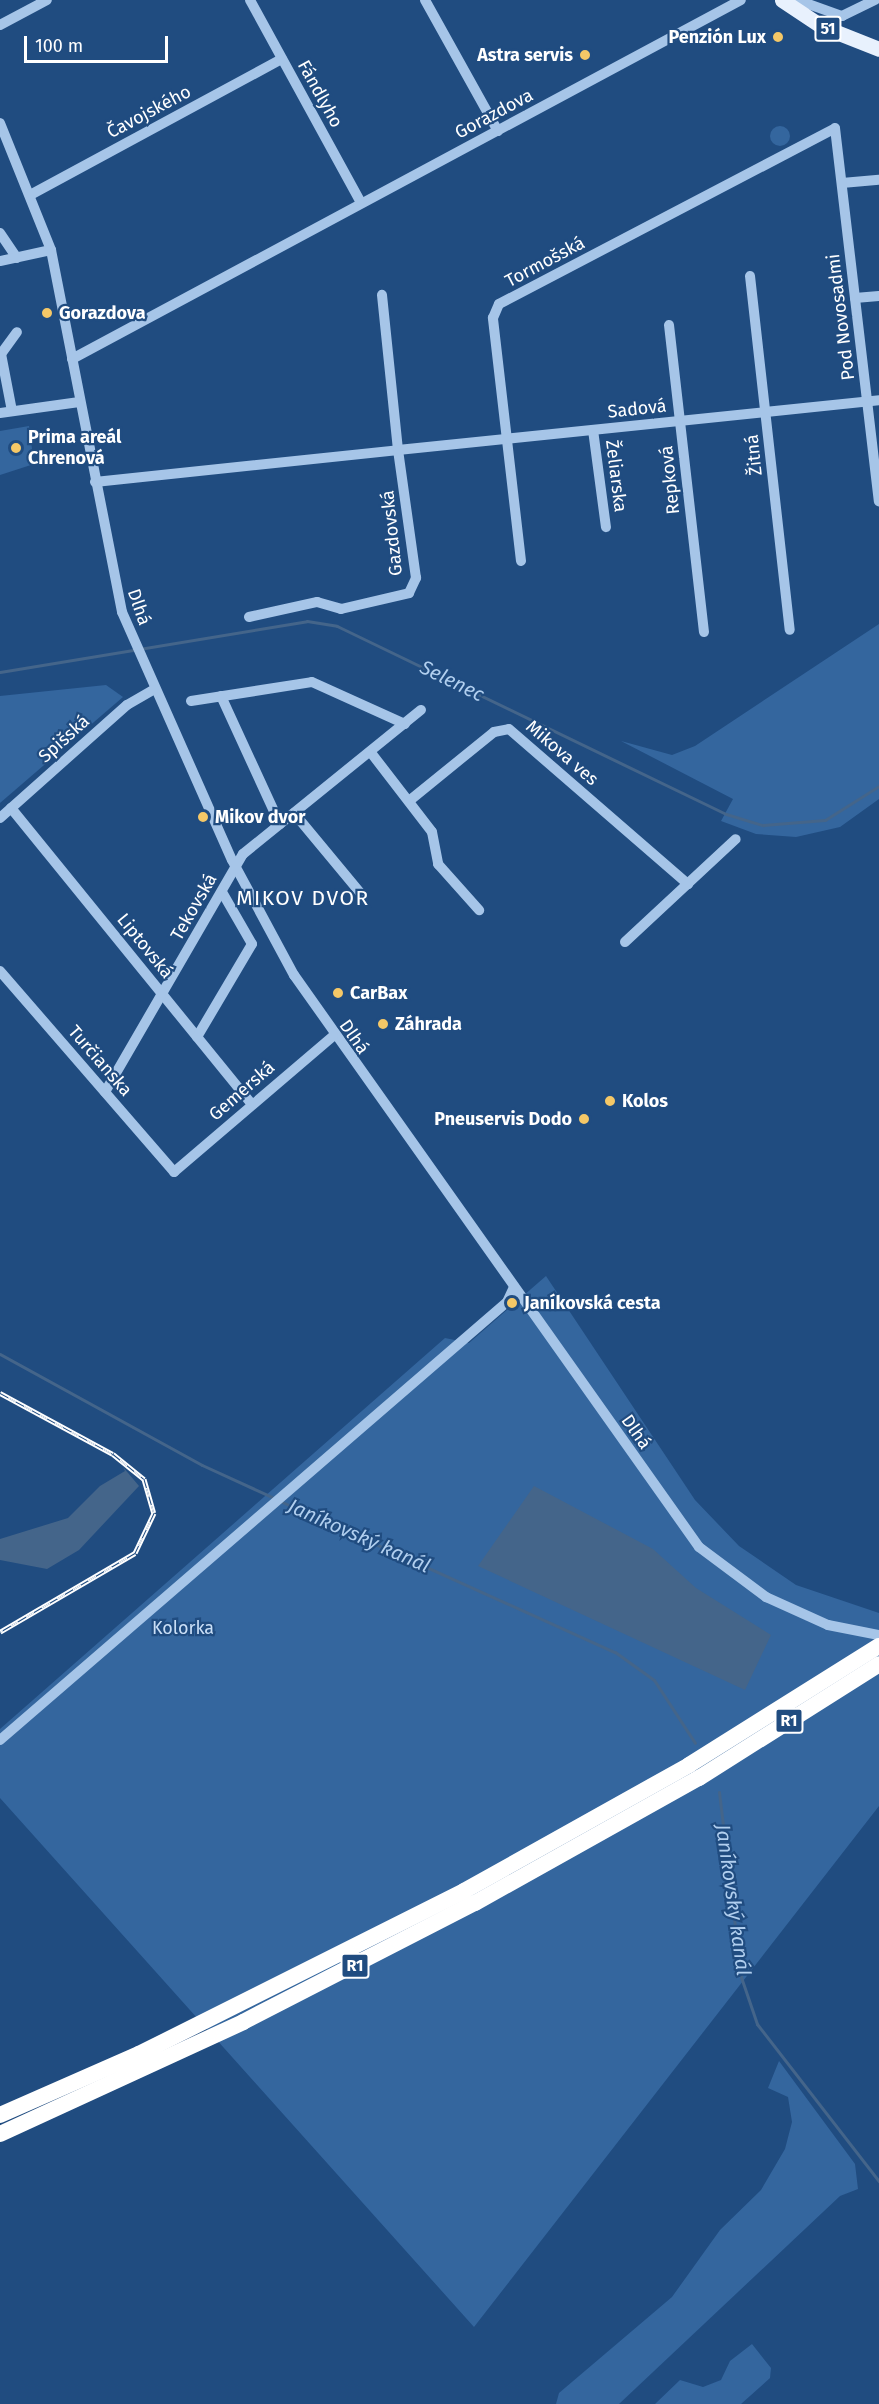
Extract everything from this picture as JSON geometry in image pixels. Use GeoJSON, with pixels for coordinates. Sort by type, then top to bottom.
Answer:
{"type":"FeatureCollection","features":[{"type":"Feature","properties":{"kind":"highway","name":"R1"},"geometry":{"type":"LineString","coordinates":[[0,2115],[150,2049],[464,1891],[689,1765],[874,1655]]}},
{"type":"Feature","properties":{"kind":"highway","name":"R1"},"geometry":{"type":"LineString","coordinates":[[0,2134],[243,2022],[475,1903],[699,1778],[874,1655]]}},
{"type":"Feature","properties":{"kind":"main road","name":"51"},"geometry":{"type":"LineString","coordinates":[[782,0],[821,26],[879,49]]}},
{"type":"Feature","properties":{"kind":"street"},"geometry":{"type":"LineString","coordinates":[[0,25],[47,0]]}},
{"type":"Feature","properties":{"kind":"street","name":"Fándlyho"},"geometry":{"type":"LineString","coordinates":[[251,0],[361,203]]}},
{"type":"Feature","properties":{"kind":"street"},"geometry":{"type":"LineString","coordinates":[[425,0],[498,130]]}},
{"type":"Feature","properties":{"kind":"street","name":"Gorazdova"},"geometry":{"type":"LineString","coordinates":[[72,359],[741,0]]}},
{"type":"Feature","properties":{"kind":"street"},"geometry":{"type":"LineString","coordinates":[[797,0],[842,16],[875,0]]}},
{"type":"Feature","properties":{"kind":"street","name":"Čavojského"},"geometry":{"type":"LineString","coordinates":[[32,194],[282,60]]}},
{"type":"Feature","properties":{"kind":"street","name":"Dlhá"},"geometry":{"type":"LineString","coordinates":[[0,123],[32,194],[51,250],[112,581],[133,642],[236,867],[333,1036],[699,1547],[766,1597],[828,1625],[879,1635]]}},
{"type":"Feature","properties":{"kind":"street","name":"Pod Novosadmi"},"geometry":{"type":"LineString","coordinates":[[835,128],[879,500]]}},
{"type":"Feature","properties":{"kind":"street","name":"Tormošská"},"geometry":{"type":"LineString","coordinates":[[521,561],[493,318],[499,304],[835,128]]}},
{"type":"Feature","properties":{"kind":"street"},"geometry":{"type":"LineString","coordinates":[[842,183],[879,180]]}},
{"type":"Feature","properties":{"kind":"street"},"geometry":{"type":"LineString","coordinates":[[0,233],[17,258]]}},
{"type":"Feature","properties":{"kind":"street"},"geometry":{"type":"LineString","coordinates":[[0,261],[51,250]]}},
{"type":"Feature","properties":{"kind":"street","name":"Žitná"},"geometry":{"type":"LineString","coordinates":[[750,276],[790,630]]}},
{"type":"Feature","properties":{"kind":"street"},"geometry":{"type":"LineString","coordinates":[[382,295],[398,450]]}},
{"type":"Feature","properties":{"kind":"street"},"geometry":{"type":"LineString","coordinates":[[855,298],[879,296]]}},
{"type":"Feature","properties":{"kind":"street","name":"Repková"},"geometry":{"type":"LineString","coordinates":[[669,326],[704,632]]}},
{"type":"Feature","properties":{"kind":"street"},"geometry":{"type":"LineString","coordinates":[[12,411],[1,354],[17,332]]}},
{"type":"Feature","properties":{"kind":"street","name":"Sadová"},"geometry":{"type":"LineString","coordinates":[[95,482],[879,400]]}},
{"type":"Feature","properties":{"kind":"street"},"geometry":{"type":"LineString","coordinates":[[0,413],[79,402]]}},
{"type":"Feature","properties":{"kind":"street","name":"Želiarska"},"geometry":{"type":"LineString","coordinates":[[594,430],[606,527]]}},
{"type":"Feature","properties":{"kind":"street","name":"Gazdovská"},"geometry":{"type":"LineString","coordinates":[[249,617],[317,602],[341,609],[409,593],[416,578],[398,450]]}},
{"type":"Feature","properties":{"kind":"street"},"geometry":{"type":"LineString","coordinates":[[191,700],[312,682],[405,724]]}},
{"type":"Feature","properties":{"kind":"street","name":"Spišská"},"geometry":{"type":"LineString","coordinates":[[0,818],[127,705],[153,690]]}},
{"type":"Feature","properties":{"kind":"street"},"geometry":{"type":"LineString","coordinates":[[221,696],[280,824]]}},
{"type":"Feature","properties":{"kind":"street","name":"Tekovská"},"geometry":{"type":"LineString","coordinates":[[105,1092],[243,854],[372,754],[421,710]]}},
{"type":"Feature","properties":{"kind":"street","name":"Mikova ves"},"geometry":{"type":"LineString","coordinates":[[409,801],[494,732],[509,729],[688,884]]}},
{"type":"Feature","properties":{"kind":"street"},"geometry":{"type":"LineString","coordinates":[[372,754],[432,832],[438,864],[479,910]]}},
{"type":"Feature","properties":{"kind":"street","name":"Liptovská"},"geometry":{"type":"LineString","coordinates":[[12,808],[252,1105]]}},
{"type":"Feature","properties":{"kind":"street"},"geometry":{"type":"LineString","coordinates":[[294,813],[363,896]]}},
{"type":"Feature","properties":{"kind":"street"},"geometry":{"type":"LineString","coordinates":[[625,942],[736,839]]}},
{"type":"Feature","properties":{"kind":"street"},"geometry":{"type":"LineString","coordinates":[[197,1037],[252,944],[222,892]]}},
{"type":"Feature","properties":{"kind":"street","name":"Turčianska"},"geometry":{"type":"LineString","coordinates":[[0,971],[174,1172]]}},
{"type":"Feature","properties":{"kind":"street","name":"Gemerská"},"geometry":{"type":"LineString","coordinates":[[174,1172],[333,1036]]}},
{"type":"Feature","properties":{"kind":"street"},"geometry":{"type":"LineString","coordinates":[[0,1740],[507,1302],[514,1287]]}},
{"type":"Feature","properties":{"kind":"green space"},"geometry":{"type":"Polygon","coordinates":[[[780,126],[787,129],[790,136],[787,143],[780,146],[773,143],[770,136],[773,129],[780,126]]]}},
{"type":"Feature","properties":{"kind":"green space","name":"Prima areál Chrenová"},"geometry":{"type":"Polygon","coordinates":[[[29,426],[34,464],[0,475],[0,431],[29,426]]]}},
{"type":"Feature","properties":{"kind":"green space"},"geometry":{"type":"Polygon","coordinates":[[[879,624],[879,799],[840,827],[796,837],[756,834],[721,821],[733,799],[621,741],[672,755],[695,746],[879,624]]]}},
{"type":"Feature","properties":{"kind":"green space"},"geometry":{"type":"Polygon","coordinates":[[[106,685],[123,697],[0,803],[0,696],[106,685]]]}},
{"type":"Feature","properties":{"kind":"green space","name":"Kolorka"},"geometry":{"type":"Polygon","coordinates":[[[546,1276],[695,1500],[739,1546],[796,1585],[879,1613],[879,1806],[474,2327],[0,1798],[0,1729],[445,1338],[469,1343],[546,1276]]]}},
{"type":"Feature","properties":{"kind":"green space"},"geometry":{"type":"Polygon","coordinates":[[[779,2061],[855,2164],[858,2189],[840,2196],[619,2404],[556,2404],[559,2393],[672,2297],[720,2230],[761,2190],[785,2149],[792,2122],[788,2097],[768,2088],[779,2061]]]}},
{"type":"Feature","properties":{"kind":"green space"},"geometry":{"type":"Polygon","coordinates":[[[752,2344],[771,2368],[770,2378],[741,2404],[655,2404],[680,2380],[703,2387],[721,2380],[730,2361],[752,2344]]]}},
{"type":"Feature","properties":{"kind":"shaded area"},"geometry":{"type":"Polygon","coordinates":[[[123,1467],[139,1486],[79,1550],[47,1569],[0,1560],[0,1539],[68,1518],[100,1486],[125,1471],[123,1467]]]}},
{"type":"Feature","properties":{"kind":"shaded area"},"geometry":{"type":"Polygon","coordinates":[[[534,1486],[653,1549],[696,1588],[771,1635],[745,1690],[478,1566],[534,1486]]]}},
{"type":"Feature","properties":{"kind":"waterway","name":"Selenec"},"geometry":{"type":"LineString","coordinates":[[0,672],[307,621],[337,626],[726,814],[763,825],[825,820],[879,786]]}},
{"type":"Feature","properties":{"kind":"waterway","name":"Janíkovský kanál"},"geometry":{"type":"LineString","coordinates":[[0,1354],[202,1465],[274,1498]]}},
{"type":"Feature","properties":{"kind":"waterway","name":"Janíkovský kanál"},"geometry":{"type":"LineString","coordinates":[[280,1501],[615,1652],[654,1680],[695,1743]]}},
{"type":"Feature","properties":{"kind":"waterway","name":"Janíkovský kanál"},"geometry":{"type":"LineString","coordinates":[[719,1792],[741,1977],[757,2024],[879,2181]]}},
{"type":"Feature","properties":{"kind":"railway"},"geometry":{"type":"LineString","coordinates":[[0,1393],[113,1454],[144,1479],[154,1513],[135,1553],[0,1632]]}},
{"type":"Feature","properties":{"kind":"place","name":"Penzión Lux"},"geometry":{"type":"Point","coordinates":[778,37]}},
{"type":"Feature","properties":{"kind":"place","name":"Astra servis"},"geometry":{"type":"Point","coordinates":[585,55]}},
{"type":"Feature","properties":{"kind":"place","name":"Gorazdova"},"geometry":{"type":"Point","coordinates":[47,313]}},
{"type":"Feature","properties":{"kind":"place","name":"Prima areál Chrenová"},"geometry":{"type":"Point","coordinates":[16,448]}},
{"type":"Feature","properties":{"kind":"place","name":"Mikov dvor"},"geometry":{"type":"Point","coordinates":[203,817]}},
{"type":"Feature","properties":{"kind":"place","name":"CarBax"},"geometry":{"type":"Point","coordinates":[338,993]}},
{"type":"Feature","properties":{"kind":"place","name":"Záhrada"},"geometry":{"type":"Point","coordinates":[383,1024]}},
{"type":"Feature","properties":{"kind":"place","name":"Kolos"},"geometry":{"type":"Point","coordinates":[610,1101]}},
{"type":"Feature","properties":{"kind":"place","name":"Pneuservis Dodo"},"geometry":{"type":"Point","coordinates":[584,1119]}},
{"type":"Feature","properties":{"kind":"place","name":"Janíkovská cesta"},"geometry":{"type":"Point","coordinates":[512,1303]}},
{"type":"Feature","properties":{"kind":"district","name":"MIKOV DVOR"},"geometry":{"type":"Point","coordinates":[303,898]}}]}
